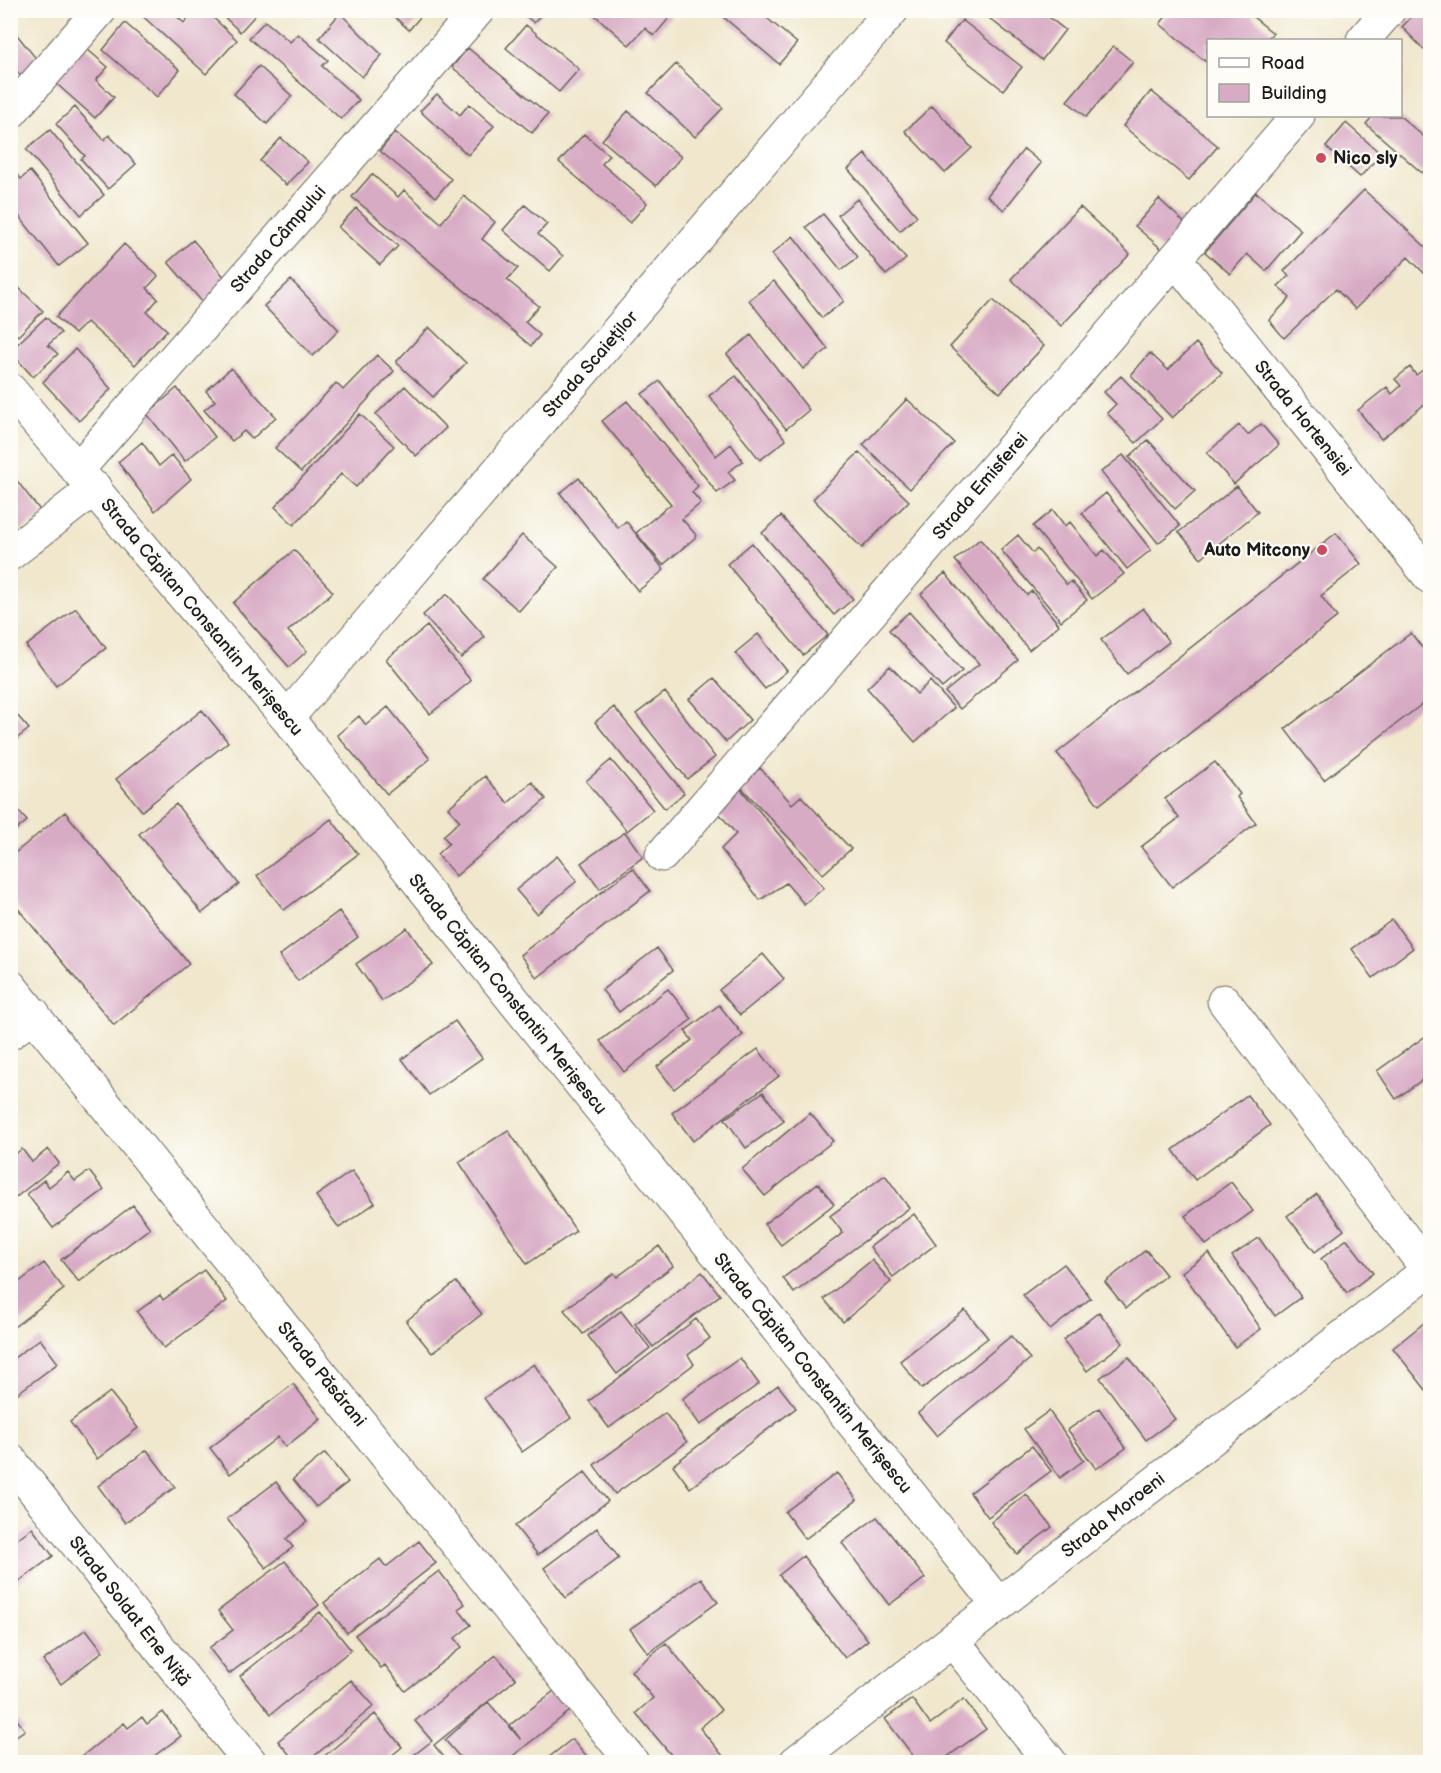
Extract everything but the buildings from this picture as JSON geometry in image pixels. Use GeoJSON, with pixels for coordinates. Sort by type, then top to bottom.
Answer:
{"type":"FeatureCollection","features":[{"type":"Feature","properties":{"kind":"street"},"geometry":{"type":"LineString","coordinates":[[10,113],[100,10]]}},
{"type":"Feature","properties":{"kind":"street","name":"Strada Câmpului"},"geometry":{"type":"LineString","coordinates":[[10,554],[87,478],[478,10]]}},
{"type":"Feature","properties":{"kind":"street","name":"Strada Scaieților"},"geometry":{"type":"LineString","coordinates":[[287,718],[892,10]]}},
{"type":"Feature","properties":{"kind":"street"},"geometry":{"type":"LineString","coordinates":[[1364,39],[1389,10]]}},
{"type":"Feature","properties":{"kind":"street","name":"Strada Emisferei"},"geometry":{"type":"LineString","coordinates":[[662,855],[1297,117]]}},
{"type":"Feature","properties":{"kind":"street","name":"Strada Hortensiei"},"geometry":{"type":"LineString","coordinates":[[1175,259],[1431,577]]}},
{"type":"Feature","properties":{"kind":"street","name":"Strada Căpitan Constantin Merișescu"},"geometry":{"type":"LineString","coordinates":[[10,390],[87,478],[287,718],[999,1605]]}},
{"type":"Feature","properties":{"kind":"street","name":"Strada Păsărani"},"geometry":{"type":"LineString","coordinates":[[10,986],[22,1024],[632,1762]]}},
{"type":"Feature","properties":{"kind":"street"},"geometry":{"type":"LineString","coordinates":[[1224,1001],[1430,1270]]}},
{"type":"Feature","properties":{"kind":"street","name":"Strada Moroeni"},"geometry":{"type":"LineString","coordinates":[[796,1762],[1430,1270]]}},
{"type":"Feature","properties":{"kind":"street","name":"Strada Soldat Ene Niță"},"geometry":{"type":"LineString","coordinates":[[10,1460],[250,1762]]}},
{"type":"Feature","properties":{"kind":"street"},"geometry":{"type":"LineString","coordinates":[[953,1641],[1050,1762]]}},
{"type":"Feature","properties":{"kind":"place","name":"Nico sly"},"geometry":{"type":"Point","coordinates":[1321,158]}},
{"type":"Feature","properties":{"kind":"place","name":"Auto Mitcony"},"geometry":{"type":"Point","coordinates":[1322,550]}}]}
